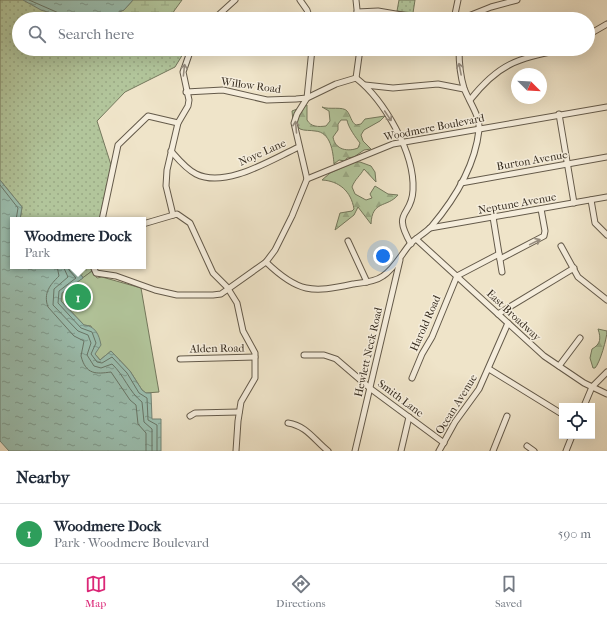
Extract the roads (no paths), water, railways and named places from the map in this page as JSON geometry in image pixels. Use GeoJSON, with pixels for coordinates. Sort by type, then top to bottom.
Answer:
{"type":"FeatureCollection","features":[{"type":"Feature","properties":{"kind":"street"},"geometry":{"type":"LineString","coordinates":[[221,12],[234,0]]}},
{"type":"Feature","properties":{"kind":"street"},"geometry":{"type":"LineString","coordinates":[[300,0],[308,12]]}},
{"type":"Feature","properties":{"kind":"street"},"geometry":{"type":"LineString","coordinates":[[356,0],[356,12],[384,12]]}},
{"type":"Feature","properties":{"kind":"street"},"geometry":{"type":"LineString","coordinates":[[455,12],[458,0]]}},
{"type":"Feature","properties":{"kind":"street"},"geometry":{"type":"LineString","coordinates":[[478,12],[517,0]]}},
{"type":"Feature","properties":{"kind":"street"},"geometry":{"type":"LineString","coordinates":[[595,31],[607,24]]}},
{"type":"Feature","properties":{"kind":"street"},"geometry":{"type":"LineString","coordinates":[[173,215],[166,186],[171,151],[178,123],[188,106],[183,69],[188,56]]}},
{"type":"Feature","properties":{"kind":"street"},"geometry":{"type":"LineString","coordinates":[[95,269],[96,273],[116,276],[155,290],[177,295],[213,295],[221,294],[266,262],[281,239],[306,179],[294,123],[297,114],[307,98],[311,56]]}},
{"type":"Feature","properties":{"kind":"street"},"geometry":{"type":"LineString","coordinates":[[359,56],[356,78],[365,85],[389,118],[410,161],[414,180],[412,198],[402,221],[403,230],[411,244]]}},
{"type":"Feature","properties":{"kind":"street"},"geometry":{"type":"LineString","coordinates":[[266,262],[278,274],[290,282],[309,290],[327,289],[367,282],[382,276],[416,238],[430,228],[456,193],[472,157],[480,128],[470,100],[464,89],[459,67],[459,56]]}},
{"type":"Feature","properties":{"kind":"street"},"geometry":{"type":"LineString","coordinates":[[470,100],[490,77],[509,64],[538,56]]}},
{"type":"Feature","properties":{"kind":"street","name":"Willow Road"},"geometry":{"type":"LineString","coordinates":[[186,92],[223,90],[267,100],[307,98],[336,84],[356,78]]}},
{"type":"Feature","properties":{"kind":"street"},"geometry":{"type":"LineString","coordinates":[[365,85],[393,88],[438,84],[464,89]]}},
{"type":"Feature","properties":{"kind":"street","name":"Woodmere Boulevard"},"geometry":{"type":"LineString","coordinates":[[306,179],[385,146],[607,106]]}},
{"type":"Feature","properties":{"kind":"street"},"geometry":{"type":"LineString","coordinates":[[559,114],[574,203]]}},
{"type":"Feature","properties":{"kind":"street"},"geometry":{"type":"LineString","coordinates":[[103,217],[118,145],[148,116],[178,123]]}},
{"type":"Feature","properties":{"kind":"street","name":"Noye Lane"},"geometry":{"type":"LineString","coordinates":[[171,151],[191,172],[211,178],[246,172],[299,147]]}},
{"type":"Feature","properties":{"kind":"street","name":"Burton Avenue"},"geometry":{"type":"LineString","coordinates":[[461,182],[607,157]]}},
{"type":"Feature","properties":{"kind":"street","name":"Neptune Avenue"},"geometry":{"type":"LineString","coordinates":[[430,228],[607,197]]}},
{"type":"Feature","properties":{"kind":"street"},"geometry":{"type":"LineString","coordinates":[[591,200],[595,223],[607,235]]}},
{"type":"Feature","properties":{"kind":"street"},"geometry":{"type":"LineString","coordinates":[[457,276],[544,236],[545,231],[541,208]]}},
{"type":"Feature","properties":{"kind":"street"},"geometry":{"type":"LineString","coordinates":[[146,223],[177,214],[190,223],[213,273],[228,289],[239,307],[243,331],[256,357],[255,378],[244,396],[239,412],[236,451]]}},
{"type":"Feature","properties":{"kind":"street"},"geometry":{"type":"LineString","coordinates":[[493,217],[502,272]]}},
{"type":"Feature","properties":{"kind":"street","name":"East Broadway"},"geometry":{"type":"LineString","coordinates":[[416,238],[531,346],[592,387],[607,394]]}},
{"type":"Feature","properties":{"kind":"street"},"geometry":{"type":"LineString","coordinates":[[348,241],[367,282]]}},
{"type":"Feature","properties":{"kind":"street"},"geometry":{"type":"LineString","coordinates":[[561,246],[578,277],[607,300]]}},
{"type":"Feature","properties":{"kind":"street","name":"Hewlett Neck Road"},"geometry":{"type":"LineString","coordinates":[[355,451],[400,257]]}},
{"type":"Feature","properties":{"kind":"street"},"geometry":{"type":"LineString","coordinates":[[498,314],[574,268]]}},
{"type":"Feature","properties":{"kind":"street","name":"Harold Road"},"geometry":{"type":"LineString","coordinates":[[412,378],[422,354],[432,337],[457,276]]}},
{"type":"Feature","properties":{"kind":"street","name":"Ocean Avenue"},"geometry":{"type":"LineString","coordinates":[[439,451],[455,422],[479,389],[508,323]]}},
{"type":"Feature","properties":{"kind":"street"},"geometry":{"type":"LineString","coordinates":[[559,366],[580,338]]}},
{"type":"Feature","properties":{"kind":"street","name":"Smith Lane"},"geometry":{"type":"LineString","coordinates":[[304,355],[317,354],[330,356],[444,443]]}},
{"type":"Feature","properties":{"kind":"street","name":"Alden Road"},"geometry":{"type":"LineString","coordinates":[[180,359],[256,357]]}},
{"type":"Feature","properties":{"kind":"street"},"geometry":{"type":"LineString","coordinates":[[489,369],[559,412]]}},
{"type":"Feature","properties":{"kind":"street"},"geometry":{"type":"LineString","coordinates":[[585,403],[592,387],[607,372]]}},
{"type":"Feature","properties":{"kind":"street"},"geometry":{"type":"LineString","coordinates":[[190,416],[195,413],[239,412]]}},
{"type":"Feature","properties":{"kind":"street"},"geometry":{"type":"LineString","coordinates":[[494,451],[507,416]]}},
{"type":"Feature","properties":{"kind":"street"},"geometry":{"type":"LineString","coordinates":[[402,451],[409,417]]}},
{"type":"Feature","properties":{"kind":"street"},"geometry":{"type":"LineString","coordinates":[[288,423],[298,425],[307,431],[328,451]]}},
{"type":"Feature","properties":{"kind":"street"},"geometry":{"type":"LineString","coordinates":[[566,451],[571,439]]}},
{"type":"Feature","properties":{"kind":"street"},"geometry":{"type":"LineString","coordinates":[[527,446],[534,451]]}},
{"type":"Feature","properties":{"kind":"water"},"geometry":{"type":"Polygon","coordinates":[[[23,0],[133,0],[124,10],[119,12],[47,12],[23,0]]]}},
{"type":"Feature","properties":{"kind":"water"},"geometry":{"type":"Polygon","coordinates":[[[0,180],[22,207],[20,217],[10,217],[10,269],[74,269],[82,276],[83,278],[62,293],[61,301],[84,325],[91,327],[96,331],[101,345],[95,354],[100,360],[111,351],[130,371],[142,390],[146,393],[151,393],[152,419],[161,419],[161,451],[9,451],[0,441],[0,180]]]}},
{"type":"Feature","properties":{"kind":"place","name":"Woodmere Dock"},"geometry":{"type":"Point","coordinates":[78,297]}}]}
